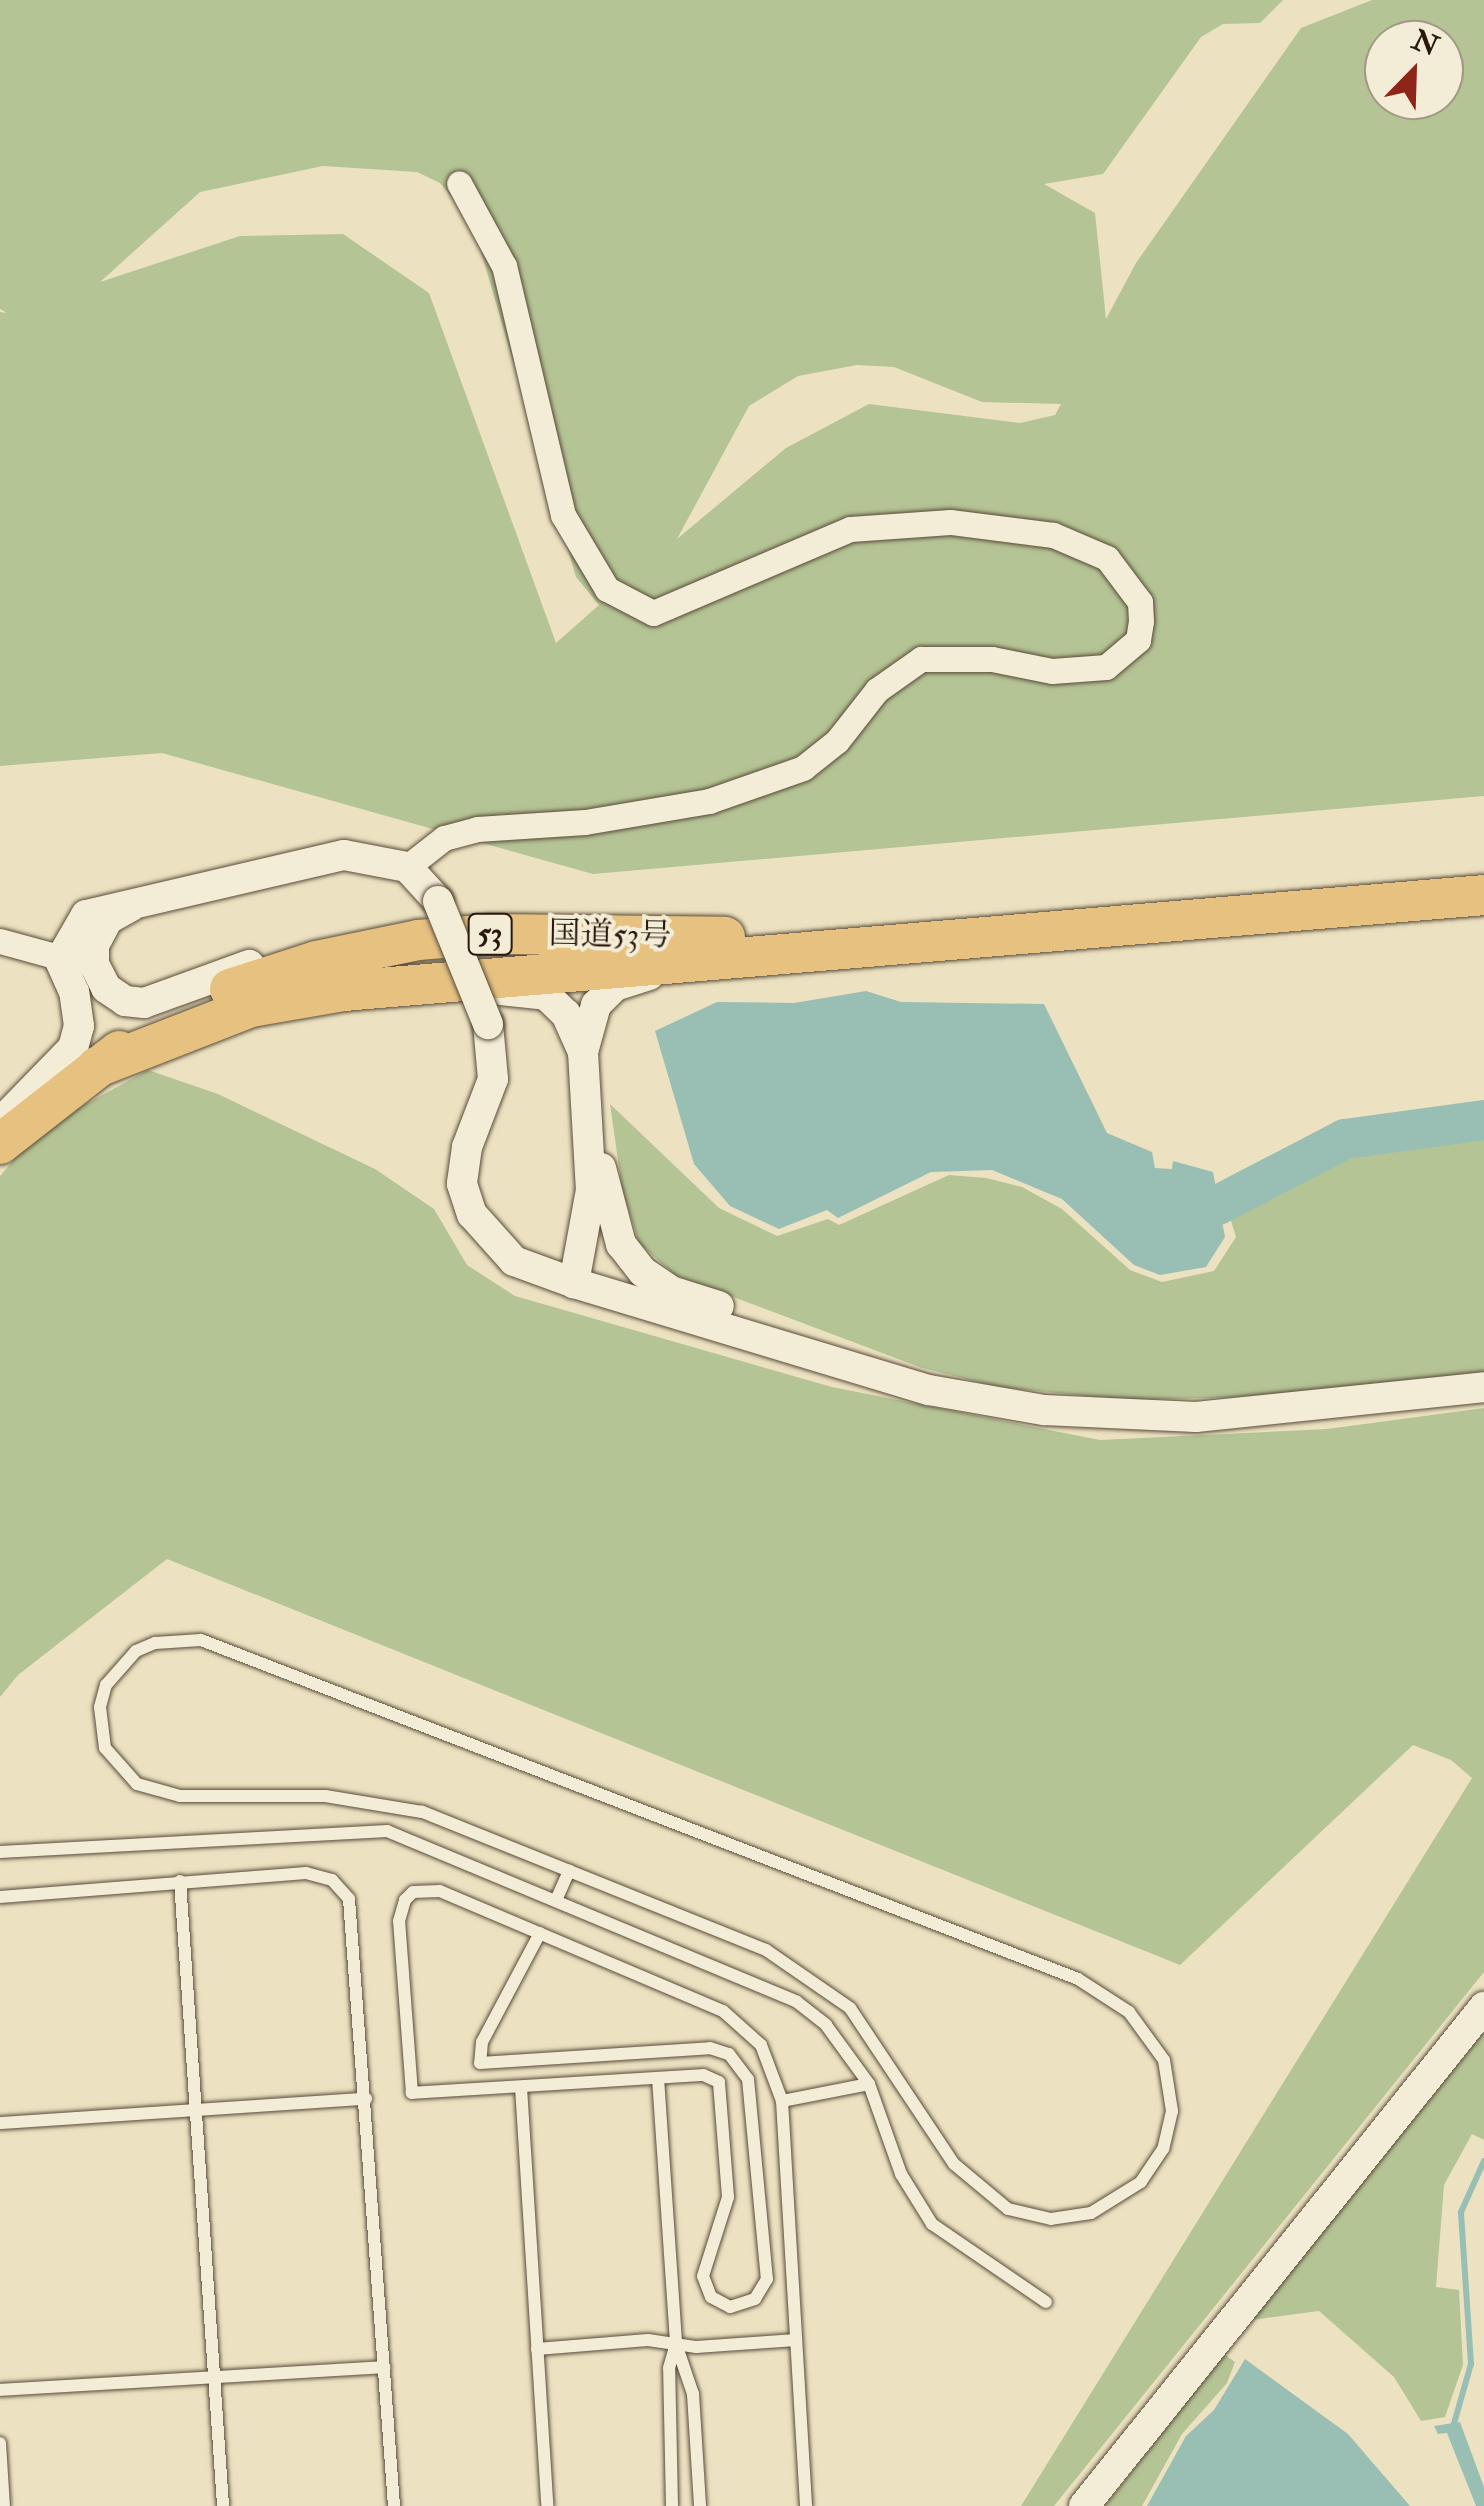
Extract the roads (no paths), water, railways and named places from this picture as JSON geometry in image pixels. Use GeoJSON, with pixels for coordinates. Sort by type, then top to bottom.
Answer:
{"type":"FeatureCollection","features":[{"type":"Feature","properties":{"kind":"highway","name":"国道53号"},"geometry":{"type":"LineString","coordinates":[[97,1067],[250,1006],[434,981],[1484,894]]}},
{"type":"Feature","properties":{"kind":"highway","name":"国道53号"},"geometry":{"type":"LineString","coordinates":[[0,1144],[97,1067],[174,1013],[316,961],[418,940],[549,934],[911,940]]}},
{"type":"Feature","properties":{"kind":"street"},"geometry":{"type":"LineString","coordinates":[[407,867],[444,838],[477,829],[585,822],[709,801],[803,768],[836,741],[877,690],[921,659],[992,659],[1052,671],[1106,667],[1138,640],[1141,621],[1140,602],[1107,558],[1053,535],[950,522],[850,528],[653,613],[607,588],[563,516],[504,266],[459,184]]}},
{"type":"Feature","properties":{"kind":"street"},"geometry":{"type":"LineString","coordinates":[[60,960],[86,915],[150,897],[344,855],[407,867],[438,901],[488,1024],[493,1079],[467,1147],[462,1184],[472,1214],[514,1260],[574,1283],[810,1357],[929,1390],[1120,1418],[1300,1410],[1484,1387]]}},
{"type":"Feature","properties":{"kind":"street"},"geometry":{"type":"LineString","coordinates":[[150,897],[108,919],[94,944],[94,964],[106,988],[125,1001],[144,1003],[326,941],[404,926],[478,922],[549,934]]}},
{"type":"Feature","properties":{"kind":"street"},"geometry":{"type":"LineString","coordinates":[[0,941],[60,960],[94,964]]}},
{"type":"Feature","properties":{"kind":"street"},"geometry":{"type":"LineString","coordinates":[[582,1052],[596,1005],[615,986],[642,975],[741,968],[836,949]]}},
{"type":"Feature","properties":{"kind":"street"},"geometry":{"type":"LineString","coordinates":[[0,1122],[73,1048],[79,1026],[74,992],[60,960]]}},
{"type":"Feature","properties":{"kind":"street"},"geometry":{"type":"LineString","coordinates":[[250,1006],[528,992],[546,995],[566,1014],[582,1052],[590,1122],[591,1190],[574,1283]]}},
{"type":"Feature","properties":{"kind":"street"},"geometry":{"type":"LineString","coordinates":[[590,1122],[620,1244],[643,1272],[671,1291],[747,1315],[810,1357]]}},
{"type":"Feature","properties":{"kind":"street"},"geometry":{"type":"LineString","coordinates":[[1084,2506],[1484,2007]]}},
{"type":"Feature","properties":{"kind":"lane"},"geometry":{"type":"LineString","coordinates":[[155,1643],[222,1644],[1046,1963],[1110,1996],[1155,2042],[1172,2094],[1163,2149],[1126,2196],[1092,2214],[1051,2219],[1008,2209],[954,2164],[870,2030],[829,1989],[766,1950],[569,1871],[396,1806],[325,1796],[216,1800],[159,1793],[120,1770],[106,1748],[100,1727],[106,1685],[127,1659],[155,1643]]}},
{"type":"Feature","properties":{"kind":"lane"},"geometry":{"type":"LineString","coordinates":[[0,1852],[387,1831],[557,1898],[797,2002],[848,2050],[869,2084],[901,2174],[932,2224],[1046,2302]]}},
{"type":"Feature","properties":{"kind":"lane"},"geometry":{"type":"LineString","coordinates":[[557,1898],[569,1871]]}},
{"type":"Feature","properties":{"kind":"lane"},"geometry":{"type":"LineString","coordinates":[[0,1897],[306,1874],[341,1888],[354,1911],[394,2506]]}},
{"type":"Feature","properties":{"kind":"lane"},"geometry":{"type":"LineString","coordinates":[[180,1881],[223,2506]]}},
{"type":"Feature","properties":{"kind":"lane"},"geometry":{"type":"LineString","coordinates":[[540,1933],[482,2042],[480,2064],[710,2048],[730,2054],[755,2098],[767,2279],[749,2304],[723,2304],[704,2284],[728,2197],[719,2082],[703,2075],[412,2094],[400,1910],[413,1892],[440,1890],[723,2010],[760,2045],[782,2101],[806,2506]]}},
{"type":"Feature","properties":{"kind":"lane"},"geometry":{"type":"LineString","coordinates":[[658,2078],[676,2344],[692,2394],[700,2506]]}},
{"type":"Feature","properties":{"kind":"lane"},"geometry":{"type":"LineString","coordinates":[[782,2101],[869,2084]]}},
{"type":"Feature","properties":{"kind":"lane"},"geometry":{"type":"LineString","coordinates":[[521,2087],[547,2506]]}},
{"type":"Feature","properties":{"kind":"lane"},"geometry":{"type":"LineString","coordinates":[[0,2123],[366,2099]]}},
{"type":"Feature","properties":{"kind":"lane"},"geometry":{"type":"LineString","coordinates":[[537,2349],[648,2340],[676,2344],[796,2340]]}},
{"type":"Feature","properties":{"kind":"lane"},"geometry":{"type":"LineString","coordinates":[[672,2506],[669,2368],[676,2344]]}},
{"type":"Feature","properties":{"kind":"lane"},"geometry":{"type":"LineString","coordinates":[[0,2390],[384,2367]]}},
{"type":"Feature","properties":{"kind":"lane"},"geometry":{"type":"LineString","coordinates":[[0,2442],[4,2506]]}},
{"type":"Feature","properties":{"kind":"water"},"geometry":{"type":"Polygon","coordinates":[[[866,991],[901,1002],[1044,1004],[1107,1133],[1152,1152],[1155,1168],[1172,1169],[1173,1161],[1213,1172],[1225,1237],[1206,1267],[1160,1275],[1134,1265],[1062,1199],[992,1170],[931,1172],[838,1218],[827,1210],[779,1229],[730,1206],[694,1164],[655,1031],[717,1002],[794,1003],[866,991]]]}},
{"type":"Feature","properties":{"kind":"water"},"geometry":{"type":"Polygon","coordinates":[[[1245,2359],[1348,2434],[1410,2506],[1147,2506],[1186,2436],[1214,2410],[1245,2359]]]}},
{"type":"Feature","properties":{"kind":"water"},"geometry":{"type":"Polygon","coordinates":[[[1460,2422],[1484,2487],[1484,2506],[1476,2506],[1447,2433],[1438,2434],[1434,2426],[1460,2422]]]}},
{"type":"Feature","properties":{"kind":"waterway"},"geometry":{"type":"LineString","coordinates":[[1218,1205],[1345,1139],[1484,1120]]}},
{"type":"Feature","properties":{"kind":"waterway"},"geometry":{"type":"LineString","coordinates":[[1453,2427],[1471,2364],[1461,2212],[1484,2161]]}}]}
